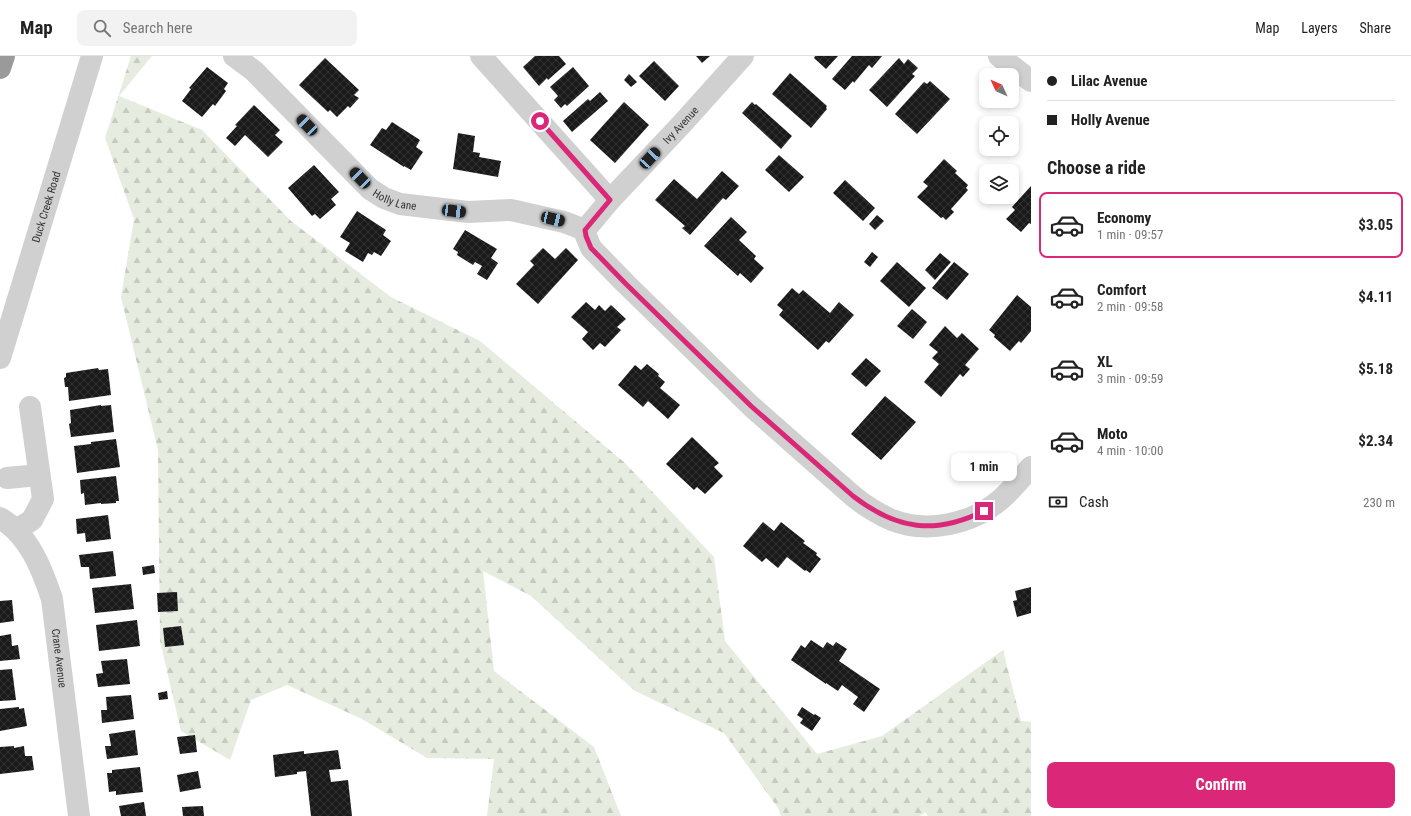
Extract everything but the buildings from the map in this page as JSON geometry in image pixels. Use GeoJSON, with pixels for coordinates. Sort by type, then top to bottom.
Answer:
{"type":"FeatureCollection","features":[{"type":"Feature","properties":{"kind":"highway"},"geometry":{"type":"LineString","coordinates":[[0,68],[4,56]]}},
{"type":"Feature","properties":{"kind":"street","name":"Duck Creek Road"},"geometry":{"type":"LineString","coordinates":[[0,358],[92,56]]}},
{"type":"Feature","properties":{"kind":"street","name":"Holly Lane"},"geometry":{"type":"LineString","coordinates":[[234,56],[254,71],[370,189],[384,198],[400,204],[468,212],[511,210],[564,222],[585,230]]}},
{"type":"Feature","properties":{"kind":"street"},"geometry":{"type":"LineString","coordinates":[[481,56],[610,200]]}},
{"type":"Feature","properties":{"kind":"street","name":"Ivy Avenue"},"geometry":{"type":"LineString","coordinates":[[585,230],[610,200],[680,126],[743,56]]}},
{"type":"Feature","properties":{"kind":"street"},"geometry":{"type":"LineString","coordinates":[[999,56],[1031,81]]}},
{"type":"Feature","properties":{"kind":"street"},"geometry":{"type":"LineString","coordinates":[[585,230],[591,248],[626,284],[751,406],[868,508],[893,520],[912,525],[930,526],[949,524],[968,519],[984,511],[1000,500],[1031,466]]}},
{"type":"Feature","properties":{"kind":"street"},"geometry":{"type":"LineString","coordinates":[[8,524],[32,520],[43,499],[30,407]]}},
{"type":"Feature","properties":{"kind":"street"},"geometry":{"type":"LineString","coordinates":[[7,478],[39,475]]}},
{"type":"Feature","properties":{"kind":"street","name":"Crane Avenue"},"geometry":{"type":"LineString","coordinates":[[8,524],[27,543],[44,575],[52,599],[79,816]]}},
{"type":"Feature","properties":{"kind":"green space"},"geometry":{"type":"Polygon","coordinates":[[[131,56],[152,56],[119,96],[202,130],[291,221],[391,297],[480,341],[625,463],[714,557],[725,641],[817,754],[882,736],[1003,650],[1021,721],[1031,722],[1031,816],[928,816],[925,812],[920,816],[781,816],[778,808],[724,733],[635,691],[531,596],[483,571],[494,671],[594,747],[621,816],[487,816],[494,759],[427,758],[362,719],[287,685],[251,700],[230,760],[181,731],[160,641],[158,450],[121,297],[134,219],[105,138],[131,56]]]}},
{"type":"Feature","properties":{"kind":"route"},"geometry":{"type":"LineString","coordinates":[[540,121],[610,200],[585,230],[591,248],[751,406],[853,496],[868,508],[893,520],[912,525],[930,526],[949,524],[968,519],[984,511]]}}]}
